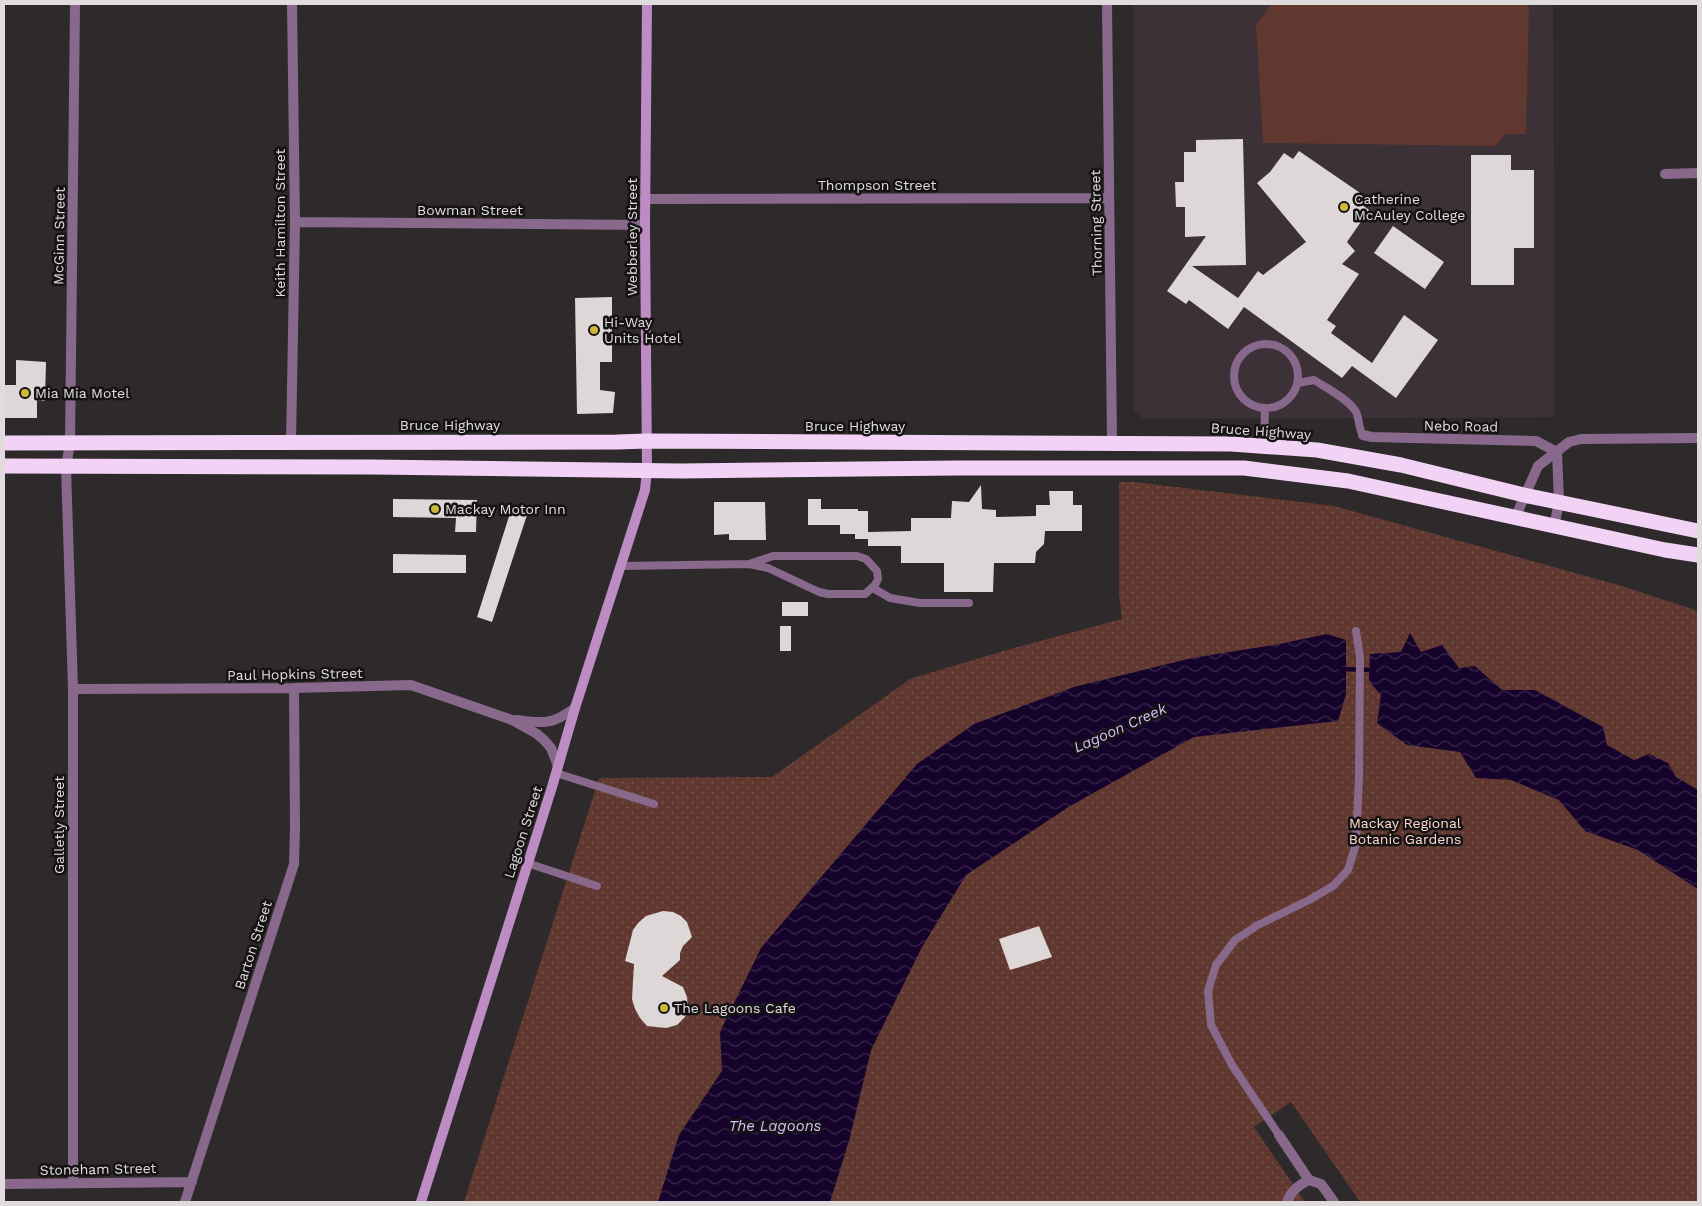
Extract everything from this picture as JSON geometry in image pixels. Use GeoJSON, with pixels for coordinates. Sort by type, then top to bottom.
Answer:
{"type":"FeatureCollection","features":[{"type":"Feature","properties":{"kind":"highway","name":"Bruce Highway"},"geometry":{"type":"LineString","coordinates":[[4,443],[647,441],[1231,444],[1317,450],[1401,465],[1524,495],[1698,531]]}},
{"type":"Feature","properties":{"kind":"highway"},"geometry":{"type":"LineString","coordinates":[[4,466],[373,467],[694,471],[957,468],[1244,468],[1348,481],[1554,527],[1665,550],[1698,554]]}},
{"type":"Feature","properties":{"kind":"main road","name":"Webberley Street"},"geometry":{"type":"LineString","coordinates":[[647,470],[645,199],[648,4]]}},
{"type":"Feature","properties":{"kind":"main road","name":"Lagoon Street"},"geometry":{"type":"LineString","coordinates":[[421,1202],[645,490],[647,470]]}},
{"type":"Feature","properties":{"kind":"street","name":"McGinn Street"},"geometry":{"type":"LineString","coordinates":[[66,467],[70,443],[75,4]]}},
{"type":"Feature","properties":{"kind":"street","name":"Keith Hamilton Street"},"geometry":{"type":"LineString","coordinates":[[291,442],[296,222],[292,4]]}},
{"type":"Feature","properties":{"kind":"street","name":"Thorning Street"},"geometry":{"type":"LineString","coordinates":[[1108,4],[1112,442]]}},
{"type":"Feature","properties":{"kind":"street"},"geometry":{"type":"LineString","coordinates":[[1664,174],[1698,173]]}},
{"type":"Feature","properties":{"kind":"street","name":"Thompson Street"},"geometry":{"type":"LineString","coordinates":[[645,199],[1109,198]]}},
{"type":"Feature","properties":{"kind":"street","name":"Bowman Street"},"geometry":{"type":"LineString","coordinates":[[296,222],[645,225]]}},
{"type":"Feature","properties":{"kind":"street","name":"Nebo Road"},"geometry":{"type":"LineString","coordinates":[[1363,435],[1372,437],[1536,441],[1557,452]]}},
{"type":"Feature","properties":{"kind":"street"},"geometry":{"type":"LineString","coordinates":[[1515,518],[1538,466],[1569,442],[1581,438],[1698,438]]}},
{"type":"Feature","properties":{"kind":"street"},"geometry":{"type":"LineString","coordinates":[[1554,527],[1559,502],[1557,452]]}},
{"type":"Feature","properties":{"kind":"street","name":"Galletly Street"},"geometry":{"type":"LineString","coordinates":[[66,467],[73,689],[73,1183]]}},
{"type":"Feature","properties":{"kind":"street","name":"Paul Hopkins Street"},"geometry":{"type":"LineString","coordinates":[[73,689],[294,688],[411,685],[512,720],[537,734],[551,748],[557,770]]}},
{"type":"Feature","properties":{"kind":"street","name":"Barton Street"},"geometry":{"type":"LineString","coordinates":[[186,1202],[294,864],[294,688]]}},
{"type":"Feature","properties":{"kind":"street","name":"Paul Hopkins Street"},"geometry":{"type":"LineString","coordinates":[[512,720],[546,723],[560,719],[575,708]]}},
{"type":"Feature","properties":{"kind":"street"},"geometry":{"type":"LineString","coordinates":[[1279,1135],[1309,1180],[1321,1184],[1334,1202]]}},
{"type":"Feature","properties":{"kind":"street"},"geometry":{"type":"LineString","coordinates":[[1287,1202],[1298,1184],[1309,1180]]}},
{"type":"Feature","properties":{"kind":"street","name":"Stoneham Street"},"geometry":{"type":"LineString","coordinates":[[4,1184],[192,1182]]}},
{"type":"Feature","properties":{"kind":"lane"},"geometry":{"type":"LineString","coordinates":[[1259,345],[1271,345],[1282,348],[1294,361],[1298,371],[1298,382],[1291,396],[1273,408],[1265,408],[1252,404],[1243,398],[1234,378],[1241,356],[1249,349],[1259,345]]}},
{"type":"Feature","properties":{"kind":"lane"},"geometry":{"type":"LineString","coordinates":[[1298,382],[1314,380],[1348,403],[1356,413],[1363,435]]}},
{"type":"Feature","properties":{"kind":"lane"},"geometry":{"type":"LineString","coordinates":[[1264,446],[1265,408]]}},
{"type":"Feature","properties":{"kind":"lane"},"geometry":{"type":"LineString","coordinates":[[621,566],[749,564],[768,568],[819,592],[828,594],[864,594],[873,588],[878,579],[877,571],[866,559],[857,556],[773,556],[749,564]]}},
{"type":"Feature","properties":{"kind":"lane"},"geometry":{"type":"LineString","coordinates":[[873,588],[890,598],[912,602],[970,603]]}},
{"type":"Feature","properties":{"kind":"lane"},"geometry":{"type":"LineString","coordinates":[[1279,1135],[1232,1065],[1211,1025],[1208,992],[1216,965],[1235,940],[1258,924],[1333,886],[1348,870],[1356,844],[1359,776],[1360,657],[1356,631]]}},
{"type":"Feature","properties":{"kind":"lane"},"geometry":{"type":"LineString","coordinates":[[557,770],[654,804]]}},
{"type":"Feature","properties":{"kind":"lane"},"geometry":{"type":"LineString","coordinates":[[527,863],[597,886]]}},
{"type":"Feature","properties":{"kind":"shaded area","name":"Catherine McAuley College"},"geometry":{"type":"Polygon","coordinates":[[[1133,4],[1553,4],[1555,417],[1143,419],[1134,410],[1133,4]]]}},
{"type":"Feature","properties":{"kind":"green space"},"geometry":{"type":"Polygon","coordinates":[[[1271,4],[1529,4],[1526,134],[1505,134],[1496,146],[1263,143],[1256,25],[1271,4]]]}},
{"type":"Feature","properties":{"kind":"green space","name":"Mackay Regional Botanic Gardens"},"geometry":{"type":"Polygon","coordinates":[[[1119,482],[1135,482],[1334,506],[1622,586],[1698,611],[1698,1202],[1360,1202],[1291,1102],[1254,1127],[1305,1202],[464,1202],[599,778],[772,777],[910,679],[1003,651],[1122,619],[1119,593],[1119,482]]]}},
{"type":"Feature","properties":{"kind":"water"},"geometry":{"type":"Polygon","coordinates":[[[1410,633],[1421,652],[1442,645],[1459,668],[1475,666],[1502,690],[1535,690],[1603,727],[1607,745],[1634,760],[1649,754],[1668,763],[1676,777],[1698,790],[1698,889],[1638,850],[1585,831],[1559,800],[1511,780],[1476,778],[1460,752],[1407,745],[1377,723],[1381,695],[1369,681],[1370,654],[1401,652],[1410,633]]]}},
{"type":"Feature","properties":{"kind":"water","name":"The Lagoons"},"geometry":{"type":"Polygon","coordinates":[[[1327,634],[1346,640],[1346,694],[1338,721],[1194,737],[1070,806],[966,875],[922,947],[871,1050],[849,1141],[830,1202],[658,1202],[679,1135],[722,1071],[720,1032],[761,948],[917,764],[974,724],[1074,687],[1192,658],[1274,645],[1327,634]]]}},
{"type":"Feature","properties":{"kind":"building"},"geometry":{"type":"Polygon","coordinates":[[[1243,139],[1246,265],[1192,266],[1238,298],[1258,271],[1263,275],[1306,242],[1257,183],[1270,172],[1284,153],[1293,159],[1299,151],[1366,197],[1361,204],[1369,210],[1347,242],[1355,251],[1342,264],[1359,274],[1327,320],[1336,326],[1331,333],[1372,363],[1404,315],[1438,340],[1396,398],[1352,366],[1342,378],[1244,307],[1228,329],[1189,300],[1186,304],[1167,291],[1206,236],[1185,237],[1185,207],[1176,207],[1175,182],[1184,182],[1184,152],[1196,152],[1196,140],[1243,139]]]}},
{"type":"Feature","properties":{"kind":"building"},"geometry":{"type":"Polygon","coordinates":[[[1471,155],[1511,155],[1511,170],[1534,170],[1534,248],[1514,248],[1514,285],[1471,285],[1471,155]]]}},
{"type":"Feature","properties":{"kind":"building"},"geometry":{"type":"Polygon","coordinates":[[[1393,226],[1444,262],[1425,289],[1374,253],[1393,226]]]}},
{"type":"Feature","properties":{"kind":"building","name":"Hi-Way Units Hotel"},"geometry":{"type":"Polygon","coordinates":[[[612,297],[612,362],[600,362],[600,390],[615,392],[613,413],[577,414],[575,298],[612,297]]]}},
{"type":"Feature","properties":{"kind":"building","name":"Mia Mia Motel"},"geometry":{"type":"Polygon","coordinates":[[[16,360],[46,362],[45,401],[37,400],[37,418],[4,418],[4,385],[16,385],[16,360]]]}},
{"type":"Feature","properties":{"kind":"building"},"geometry":{"type":"Polygon","coordinates":[[[981,485],[982,509],[996,510],[996,517],[1036,516],[1036,505],[1050,505],[1049,491],[1073,491],[1073,505],[1082,505],[1082,531],[1045,531],[1044,544],[1036,552],[1035,563],[994,563],[993,592],[944,592],[944,563],[901,563],[901,546],[868,546],[868,539],[855,539],[855,534],[840,534],[840,525],[808,525],[808,499],[821,499],[821,509],[858,509],[858,511],[868,511],[868,532],[911,531],[911,518],[951,518],[952,501],[969,502],[981,485]]]}},
{"type":"Feature","properties":{"kind":"building","name":"Mackay Motor Inn"},"geometry":{"type":"Polygon","coordinates":[[[393,499],[477,500],[476,532],[455,532],[456,518],[393,517],[393,499]]]}},
{"type":"Feature","properties":{"kind":"building"},"geometry":{"type":"Polygon","coordinates":[[[714,502],[765,502],[766,540],[729,540],[729,534],[714,535],[714,502]]]}},
{"type":"Feature","properties":{"kind":"building"},"geometry":{"type":"Polygon","coordinates":[[[511,510],[527,515],[492,622],[477,617],[511,510]]]}},
{"type":"Feature","properties":{"kind":"building"},"geometry":{"type":"Polygon","coordinates":[[[393,554],[466,555],[466,573],[393,573],[393,554]]]}},
{"type":"Feature","properties":{"kind":"building"},"geometry":{"type":"Polygon","coordinates":[[[782,602],[808,602],[808,616],[782,616],[782,602]]]}},
{"type":"Feature","properties":{"kind":"building"},"geometry":{"type":"Polygon","coordinates":[[[780,626],[791,626],[791,651],[780,651],[780,626]]]}},
{"type":"Feature","properties":{"kind":"building"},"geometry":{"type":"Polygon","coordinates":[[[663,911],[673,912],[681,916],[687,922],[692,937],[683,946],[680,960],[662,976],[683,987],[687,997],[688,1009],[685,1017],[677,1025],[666,1028],[647,1026],[640,1018],[632,999],[634,964],[625,961],[633,930],[638,923],[646,916],[663,911]]]}},
{"type":"Feature","properties":{"kind":"building"},"geometry":{"type":"Polygon","coordinates":[[[1039,926],[1052,957],[1010,970],[999,939],[1039,926]]]}},
{"type":"Feature","properties":{"kind":"waterway","name":"Lagoon Creek"},"geometry":{"type":"LineString","coordinates":[[1341,669],[1374,670]]}},
{"type":"Feature","properties":{"kind":"place","name":"Catherine McAuley College"},"geometry":{"type":"Point","coordinates":[1344,207]}},
{"type":"Feature","properties":{"kind":"place","name":"Hi-Way Units Hotel"},"geometry":{"type":"Point","coordinates":[594,330]}},
{"type":"Feature","properties":{"kind":"place","name":"Mia Mia Motel"},"geometry":{"type":"Point","coordinates":[25,393]}},
{"type":"Feature","properties":{"kind":"place","name":"Mackay Motor Inn"},"geometry":{"type":"Point","coordinates":[435,509]}},
{"type":"Feature","properties":{"kind":"place","name":"The Lagoons Cafe"},"geometry":{"type":"Point","coordinates":[664,1008]}}]}
